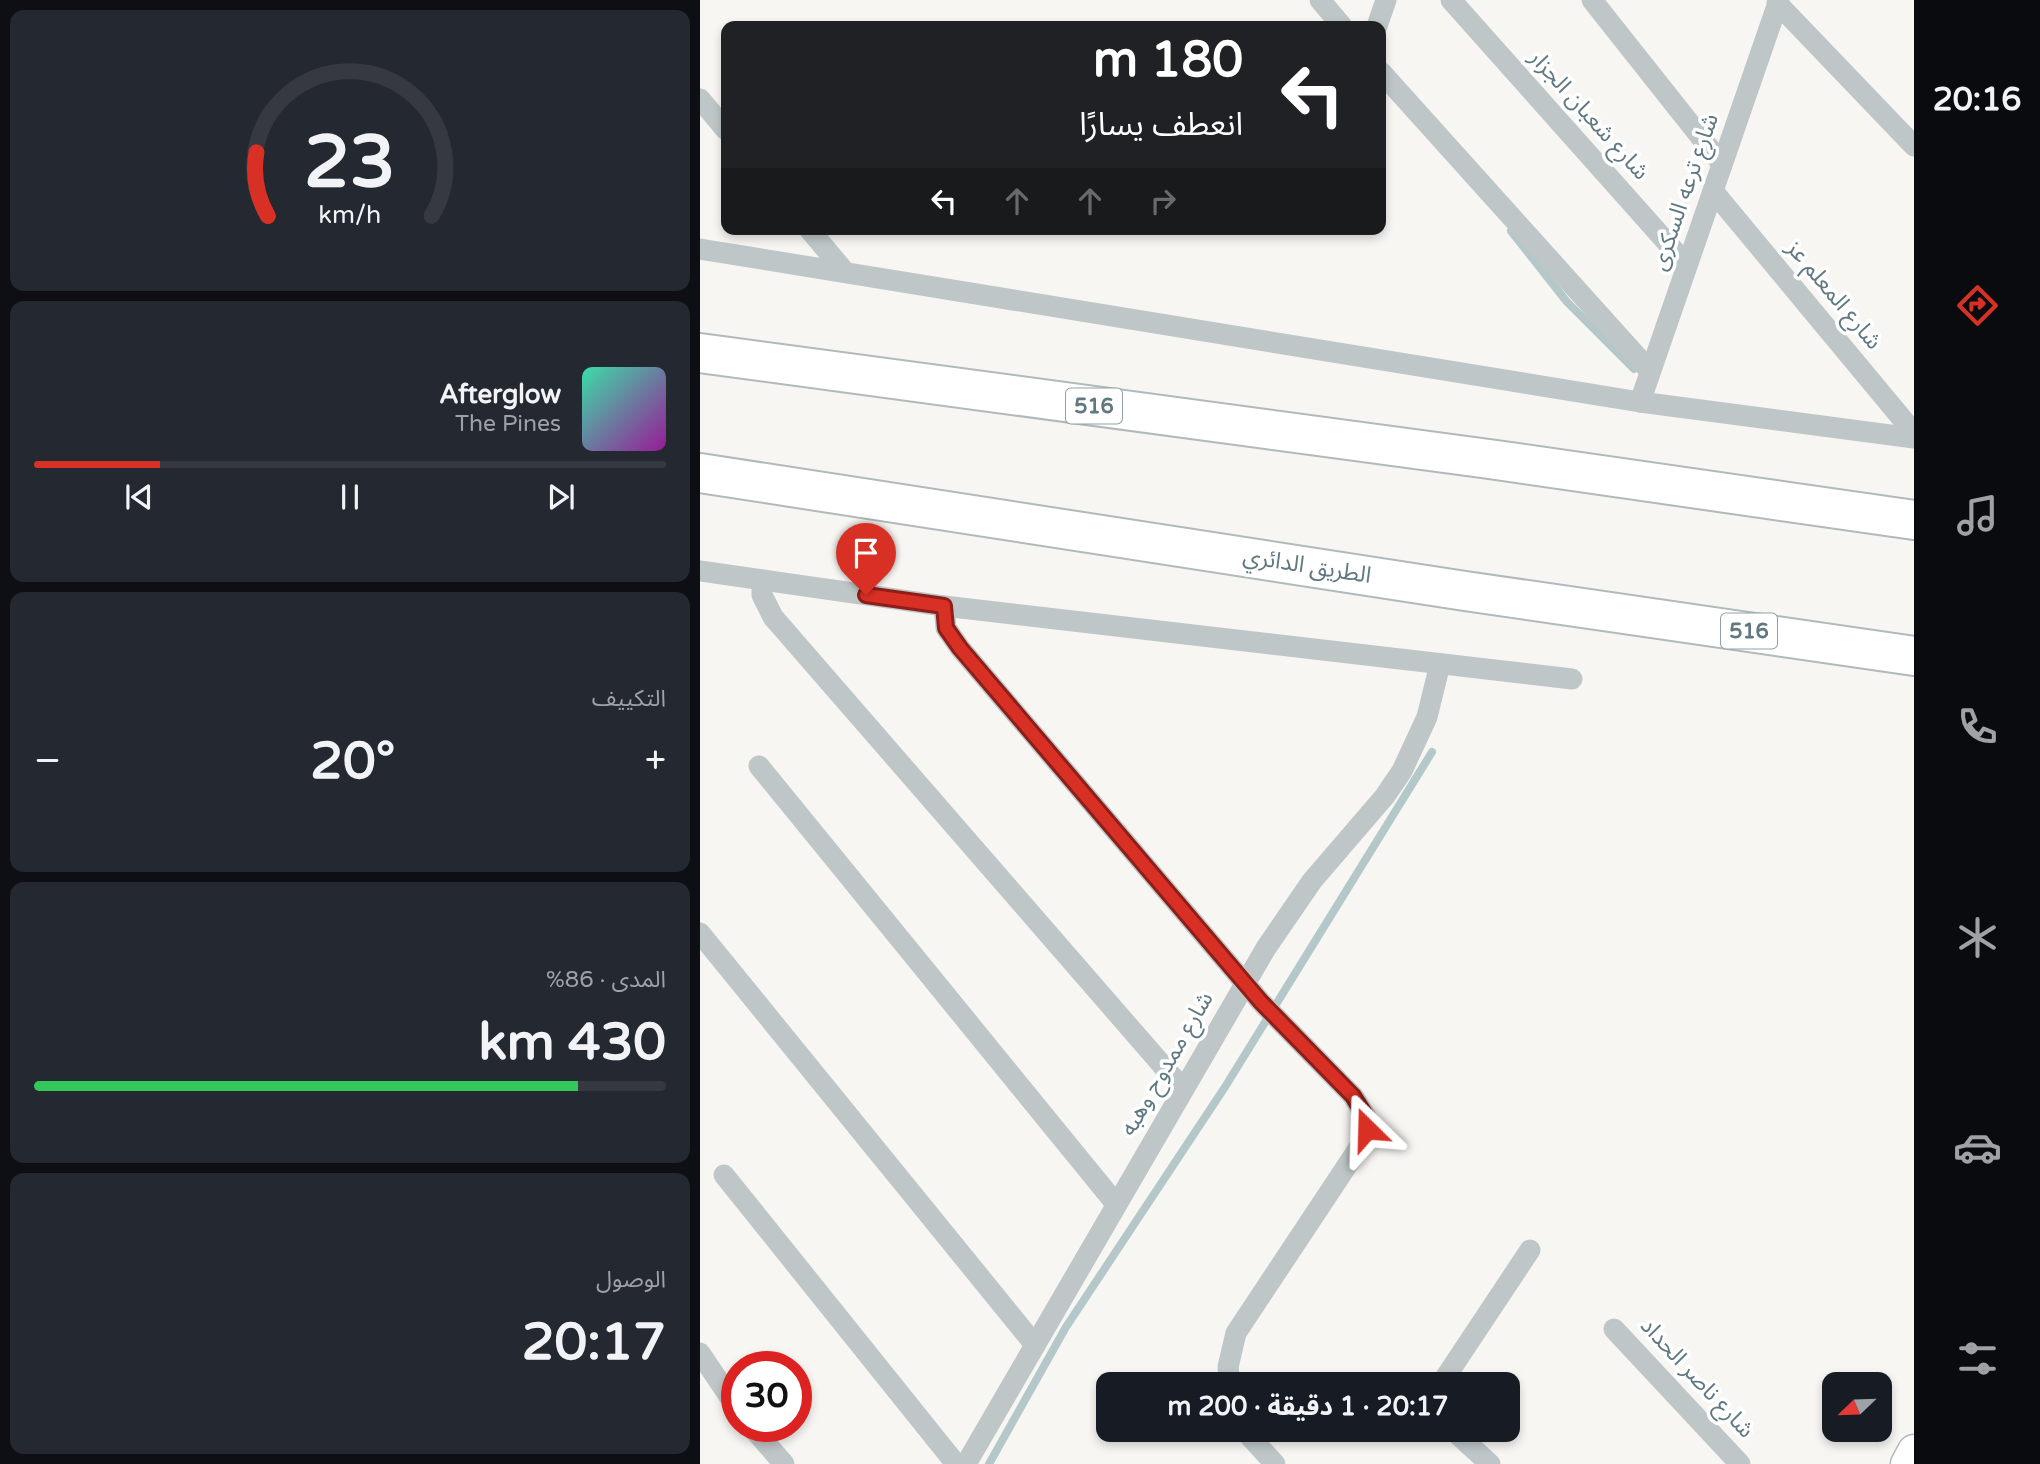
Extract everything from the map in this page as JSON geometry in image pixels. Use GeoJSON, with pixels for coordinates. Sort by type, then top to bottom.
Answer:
{"type":"FeatureCollection","features":[{"type":"Feature","properties":{"kind":"highway","name":"516"},"geometry":{"type":"LineString","coordinates":[[700,353],[1489,459],[1914,520]]}},
{"type":"Feature","properties":{"kind":"highway","name":"الطريق الدائري"},"geometry":{"type":"LineString","coordinates":[[700,473],[1465,591],[1914,656]]}},
{"type":"Feature","properties":{"kind":"street"},"geometry":{"type":"LineString","coordinates":[[1320,0],[1338,21]]}},
{"type":"Feature","properties":{"kind":"street"},"geometry":{"type":"LineString","coordinates":[[1379,21],[1386,0]]}},
{"type":"Feature","properties":{"kind":"street","name":"شارع شعبان الجزار"},"geometry":{"type":"LineString","coordinates":[[1451,0],[1687,265]]}},
{"type":"Feature","properties":{"kind":"street"},"geometry":{"type":"LineString","coordinates":[[1592,0],[1722,164]]}},
{"type":"Feature","properties":{"kind":"street"},"geometry":{"type":"LineString","coordinates":[[1778,1],[1914,146]]}},
{"type":"Feature","properties":{"kind":"street","name":"شارع ترعه السكرى"},"geometry":{"type":"LineString","coordinates":[[1640,402],[1778,1]]}},
{"type":"Feature","properties":{"kind":"street"},"geometry":{"type":"LineString","coordinates":[[1386,78],[1650,371]]}},
{"type":"Feature","properties":{"kind":"street"},"geometry":{"type":"LineString","coordinates":[[700,99],[721,124]]}},
{"type":"Feature","properties":{"kind":"street","name":"شارع المعلم عز"},"geometry":{"type":"LineString","coordinates":[[1713,191],[1914,433]]}},
{"type":"Feature","properties":{"kind":"street"},"geometry":{"type":"LineString","coordinates":[[814,235],[845,272]]}},
{"type":"Feature","properties":{"kind":"street"},"geometry":{"type":"LineString","coordinates":[[700,249],[1640,402],[1914,438]]}},
{"type":"Feature","properties":{"kind":"street"},"geometry":{"type":"LineString","coordinates":[[700,571],[944,606],[1572,679]]}},
{"type":"Feature","properties":{"kind":"street"},"geometry":{"type":"LineString","coordinates":[[762,580],[762,595],[773,617],[1183,1089]]}},
{"type":"Feature","properties":{"kind":"street"},"geometry":{"type":"LineString","coordinates":[[944,606],[946,628],[952,638],[1261,1002],[1353,1096],[1366,1117],[1364,1140],[1236,1333],[1229,1372]]}},
{"type":"Feature","properties":{"kind":"street","name":"شارع ممدوح وهبه"},"geometry":{"type":"LineString","coordinates":[[968,1462],[1183,1089],[1288,914],[1312,881],[1385,796],[1402,771],[1427,717],[1440,664]]}},
{"type":"Feature","properties":{"kind":"street"},"geometry":{"type":"LineString","coordinates":[[759,766],[1116,1204]]}},
{"type":"Feature","properties":{"kind":"street"},"geometry":{"type":"LineString","coordinates":[[700,933],[1035,1345]]}},
{"type":"Feature","properties":{"kind":"street"},"geometry":{"type":"LineString","coordinates":[[724,1175],[968,1462]]}},
{"type":"Feature","properties":{"kind":"street"},"geometry":{"type":"LineString","coordinates":[[1449,1372],[1530,1250]]}},
{"type":"Feature","properties":{"kind":"street","name":"شارع ناصر الحداد"},"geometry":{"type":"LineString","coordinates":[[1614,1329],[1740,1464]]}},
{"type":"Feature","properties":{"kind":"street"},"geometry":{"type":"LineString","coordinates":[[700,1353],[721,1384]]}},
{"type":"Feature","properties":{"kind":"street"},"geometry":{"type":"LineString","coordinates":[[765,1442],[784,1464]]}},
{"type":"Feature","properties":{"kind":"street"},"geometry":{"type":"LineString","coordinates":[[1255,1442],[1272,1461]]}},
{"type":"Feature","properties":{"kind":"street"},"geometry":{"type":"LineString","coordinates":[[1466,1442],[1490,1464]]}},
{"type":"Feature","properties":{"kind":"street"},"geometry":{"type":"LineString","coordinates":[[1907,1464],[1914,1451]]}},
{"type":"Feature","properties":{"kind":"waterway"},"geometry":{"type":"LineString","coordinates":[[1511,231],[1567,302],[1634,369]]}},
{"type":"Feature","properties":{"kind":"waterway"},"geometry":{"type":"LineString","coordinates":[[989,1464],[1066,1327],[1225,1087],[1432,752]]}},
{"type":"Feature","properties":{"kind":"route"},"geometry":{"type":"LineString","coordinates":[[866,595],[944,606],[946,628],[960,648],[1261,1002],[1353,1096],[1366,1117],[1367,1129]]}}]}
